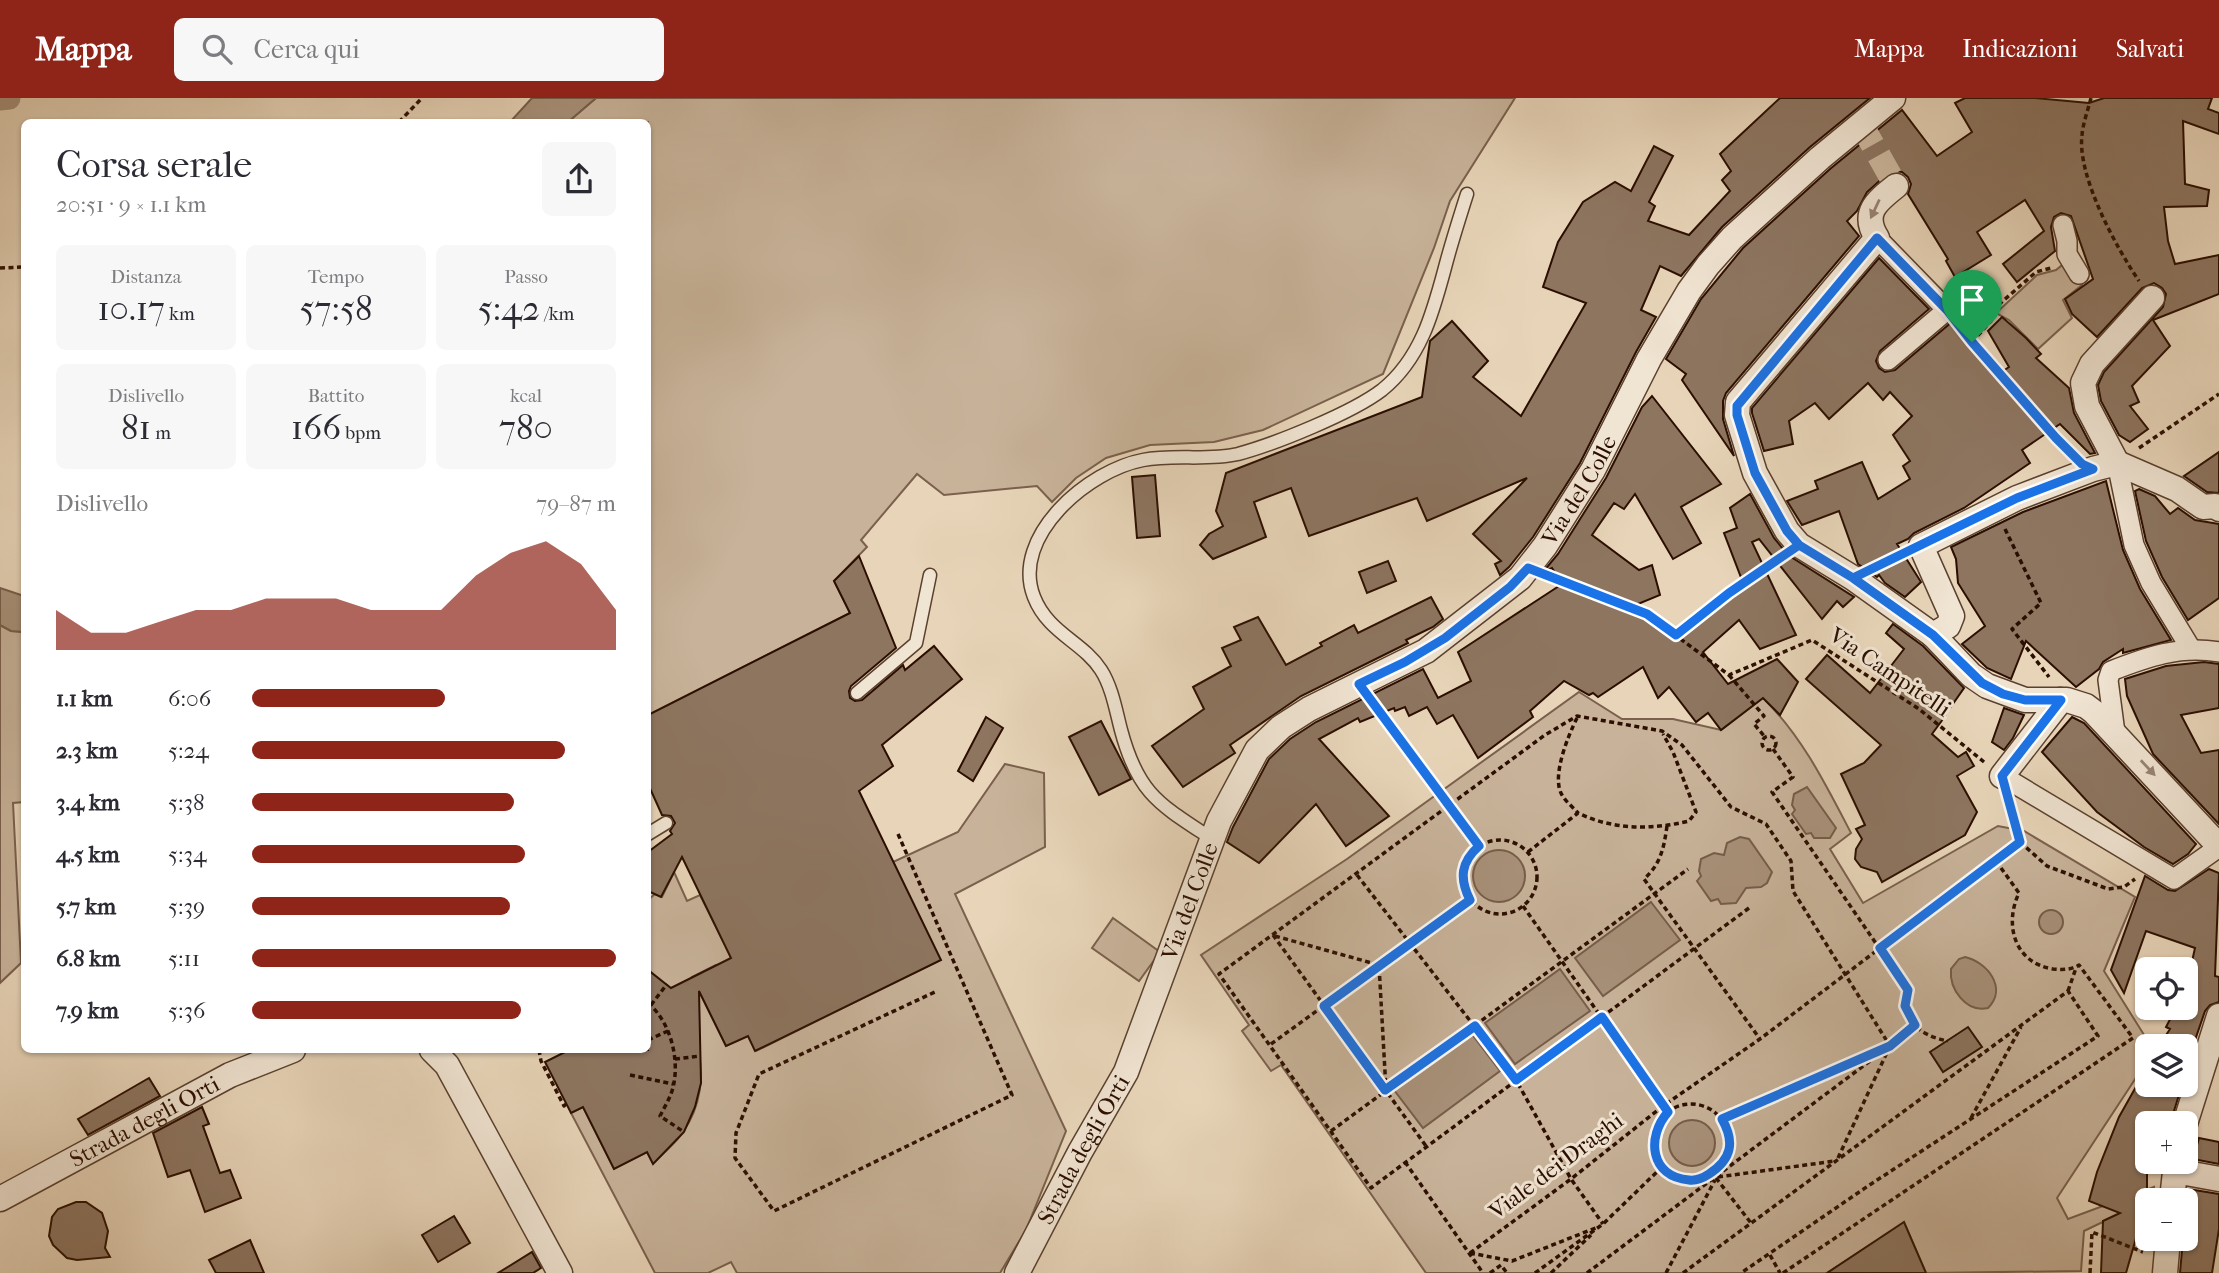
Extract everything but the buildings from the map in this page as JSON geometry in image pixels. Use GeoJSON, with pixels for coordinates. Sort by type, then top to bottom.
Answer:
{"type":"FeatureCollection","features":[{"type":"Feature","properties":{"kind":"street","name":"Via del Colle"},"geometry":{"type":"LineString","coordinates":[[1145,1024],[1212,839],[1231,795],[1263,744],[1298,715],[1405,662],[1445,638],[1510,587],[1528,568],[1593,470],[1648,359],[1708,265],[1732,238],[1810,166],[1894,98]]}},
{"type":"Feature","properties":{"kind":"street"},"geometry":{"type":"LineString","coordinates":[[1888,360],[1947,310],[1877,238],[1870,224],[1872,210],[1881,198],[1896,186]]}},
{"type":"Feature","properties":{"kind":"street"},"geometry":{"type":"LineString","coordinates":[[2063,225],[2067,254],[2080,274]]}},
{"type":"Feature","properties":{"kind":"street"},"geometry":{"type":"LineString","coordinates":[[1877,238],[1737,406],[1737,415],[1755,473],[1787,531],[1799,545],[1853,578],[1933,635],[1971,675],[1987,686],[2025,700],[2064,700],[2090,709],[2219,846],[2174,879],[2002,776],[2064,700]]}},
{"type":"Feature","properties":{"kind":"street"},"geometry":{"type":"LineString","coordinates":[[2152,298],[2092,364],[2083,383],[2087,407],[2117,463],[2134,545],[2151,583],[2190,649]]}},
{"type":"Feature","properties":{"kind":"street"},"geometry":{"type":"LineString","coordinates":[[1933,635],[1948,626],[1952,615],[1921,546],[2043,487],[2117,463],[2177,489],[2203,507],[2215,506],[2219,509]]}},
{"type":"Feature","properties":{"kind":"street"},"geometry":{"type":"LineString","coordinates":[[2115,733],[2108,680],[2111,671],[2156,655],[2190,649],[2219,652]]}},
{"type":"Feature","properties":{"kind":"street"},"geometry":{"type":"LineString","coordinates":[[2189,1111],[2219,1016]]}},
{"type":"Feature","properties":{"kind":"street","name":"Strada degli Orti"},"geometry":{"type":"LineString","coordinates":[[1017,1273],[1080,1152],[1126,1072],[1145,1024]]}},
{"type":"Feature","properties":{"kind":"street","name":"Strada degli Orti"},"geometry":{"type":"LineString","coordinates":[[0,1199],[248,1062],[282,1053]]}},
{"type":"Feature","properties":{"kind":"street"},"geometry":{"type":"LineString","coordinates":[[435,1053],[447,1065],[560,1273]]}},
{"type":"Feature","properties":{"kind":"street"},"geometry":{"type":"LineString","coordinates":[[2198,1173],[2219,1179]]}},
{"type":"Feature","properties":{"kind":"lane"},"geometry":{"type":"LineString","coordinates":[[1212,839],[1163,806],[1144,788],[1130,759],[1102,671],[1057,630],[1036,603],[1030,585],[1032,550],[1038,537],[1061,508],[1103,474],[1142,460],[1219,457],[1251,450],[1360,404],[1390,383],[1405,366],[1424,336],[1467,194]]}},
{"type":"Feature","properties":{"kind":"lane"},"geometry":{"type":"LineString","coordinates":[[857,693],[916,643],[930,575]]}},
{"type":"Feature","properties":{"kind":"lane"},"geometry":{"type":"LineString","coordinates":[[651,832],[666,823]]}},
{"type":"Feature","properties":{"kind":"path"},"geometry":{"type":"LineString","coordinates":[[402,119],[422,98]]}},
{"type":"Feature","properties":{"kind":"path"},"geometry":{"type":"LineString","coordinates":[[2091,98],[2082,136],[2084,172],[2131,269],[2152,298]]}},
{"type":"Feature","properties":{"kind":"path"},"geometry":{"type":"LineString","coordinates":[[1972,342],[1992,321],[1987,315],[2035,272],[2051,268],[2067,254]]}},
{"type":"Feature","properties":{"kind":"path"},"geometry":{"type":"LineString","coordinates":[[0,268],[21,267]]}},
{"type":"Feature","properties":{"kind":"path"},"geometry":{"type":"LineString","coordinates":[[1947,310],[2056,438],[2082,464],[2093,469]]}},
{"type":"Feature","properties":{"kind":"path"},"geometry":{"type":"LineString","coordinates":[[2117,463],[2219,394]]}},
{"type":"Feature","properties":{"kind":"path"},"geometry":{"type":"LineString","coordinates":[[1994,509],[2041,603],[2012,629],[2064,700]]}},
{"type":"Feature","properties":{"kind":"path"},"geometry":{"type":"LineString","coordinates":[[1676,635],[1729,593],[1799,545]]}},
{"type":"Feature","properties":{"kind":"path"},"geometry":{"type":"LineString","coordinates":[[1853,578],[1921,546]]}},
{"type":"Feature","properties":{"kind":"path"},"geometry":{"type":"LineString","coordinates":[[1528,568],[1647,614],[1729,675],[1764,716],[1754,724],[1765,737]]}},
{"type":"Feature","properties":{"kind":"path","name":"Via Campitelli"},"geometry":{"type":"LineString","coordinates":[[1729,675],[1812,640],[1919,709],[2002,776]]}},
{"type":"Feature","properties":{"kind":"path"},"geometry":{"type":"LineString","coordinates":[[1359,684],[1479,846]]}},
{"type":"Feature","properties":{"kind":"path"},"geometry":{"type":"LineString","coordinates":[[1577,716],[1567,739],[1558,778],[1561,794],[1578,813],[1598,822],[1619,826],[1667,826],[1689,821],[1696,812],[1662,731]]}},
{"type":"Feature","properties":{"kind":"path"},"geometry":{"type":"LineString","coordinates":[[1749,908],[1371,1188],[1219,974],[1545,735],[1577,716],[1662,731],[1682,745],[1731,807],[1766,824],[1791,861],[1793,891],[1890,1046]]}},
{"type":"Feature","properties":{"kind":"path"},"geometry":{"type":"LineString","coordinates":[[1772,736],[1777,743],[1769,751],[1764,749],[1762,744],[1765,737],[1772,736]]}},
{"type":"Feature","properties":{"kind":"path"},"geometry":{"type":"LineString","coordinates":[[1773,749],[1793,777],[1772,792],[1908,990],[1905,1006],[1915,1025],[1929,1037],[1948,1041]]}},
{"type":"Feature","properties":{"kind":"path"},"geometry":{"type":"LineString","coordinates":[[2002,776],[2020,842],[2047,866],[2108,889],[2124,887],[2151,865]]}},
{"type":"Feature","properties":{"kind":"path"},"geometry":{"type":"LineString","coordinates":[[1528,852],[1578,813]]}},
{"type":"Feature","properties":{"kind":"path"},"geometry":{"type":"LineString","coordinates":[[1667,826],[1658,864],[1644,879],[1760,1039]]}},
{"type":"Feature","properties":{"kind":"path"},"geometry":{"type":"LineString","coordinates":[[898,834],[1012,1095],[774,1211],[736,1158],[736,1133],[759,1074],[937,991]]}},
{"type":"Feature","properties":{"kind":"path"},"geometry":{"type":"LineString","coordinates":[[1500,840],[1520,845],[1528,852],[1537,874],[1536,886],[1523,906],[1513,912],[1489,913],[1470,900],[1464,889],[1464,864],[1479,846],[1500,840]]}},
{"type":"Feature","properties":{"kind":"path","name":"Viale dei Draghi"},"geometry":{"type":"LineString","coordinates":[[1469,1253],[1571,1179],[1663,1106],[1760,1039],[2020,842]]}},
{"type":"Feature","properties":{"kind":"path"},"geometry":{"type":"LineString","coordinates":[[1770,1255],[1782,1273],[2133,1038],[2079,965],[2061,970],[2046,968],[2021,951],[2011,922],[2012,907],[2019,893],[1996,861]]}},
{"type":"Feature","properties":{"kind":"path"},"geometry":{"type":"LineString","coordinates":[[1331,1131],[1688,869]]}},
{"type":"Feature","properties":{"kind":"path"},"geometry":{"type":"LineString","coordinates":[[1357,874],[1516,1080],[1571,1179],[1603,1224]]}},
{"type":"Feature","properties":{"kind":"path"},"geometry":{"type":"LineString","coordinates":[[1270,1045],[1470,900]]}},
{"type":"Feature","properties":{"kind":"path"},"geometry":{"type":"LineString","coordinates":[[1523,906],[1668,1112]]}},
{"type":"Feature","properties":{"kind":"path"},"geometry":{"type":"LineString","coordinates":[[1273,935],[1379,965]]}},
{"type":"Feature","properties":{"kind":"path"},"geometry":{"type":"LineString","coordinates":[[1273,935],[1426,1146]]}},
{"type":"Feature","properties":{"kind":"path"},"geometry":{"type":"LineString","coordinates":[[1379,965],[1385,1090]]}},
{"type":"Feature","properties":{"kind":"path"},"geometry":{"type":"LineString","coordinates":[[1683,1273],[2068,991],[2076,968]]}},
{"type":"Feature","properties":{"kind":"path"},"geometry":{"type":"LineString","coordinates":[[651,1002],[667,984]]}},
{"type":"Feature","properties":{"kind":"path"},"geometry":{"type":"LineString","coordinates":[[1741,1273],[1868,1186],[2098,1036],[2068,991]]}},
{"type":"Feature","properties":{"kind":"path"},"geometry":{"type":"LineString","coordinates":[[651,1007],[668,1031],[675,1059],[673,1084],[660,1116],[684,1132]]}},
{"type":"Feature","properties":{"kind":"path"},"geometry":{"type":"LineString","coordinates":[[1587,1273],[1915,1025]]}},
{"type":"Feature","properties":{"kind":"path"},"geometry":{"type":"LineString","coordinates":[[1970,1120],[2022,1025]]}},
{"type":"Feature","properties":{"kind":"path"},"geometry":{"type":"LineString","coordinates":[[651,1039],[668,1031]]}},
{"type":"Feature","properties":{"kind":"path"},"geometry":{"type":"LineString","coordinates":[[1722,1119],[1890,1046]]}},
{"type":"Feature","properties":{"kind":"path"},"geometry":{"type":"LineString","coordinates":[[1837,1160],[1890,1046]]}},
{"type":"Feature","properties":{"kind":"path"},"geometry":{"type":"LineString","coordinates":[[540,1053],[564,1106],[566,1104]]}},
{"type":"Feature","properties":{"kind":"path"},"geometry":{"type":"LineString","coordinates":[[675,1059],[700,1056]]}},
{"type":"Feature","properties":{"kind":"path"},"geometry":{"type":"LineString","coordinates":[[630,1075],[673,1084]]}},
{"type":"Feature","properties":{"kind":"path"},"geometry":{"type":"LineString","coordinates":[[1702,1105],[1713,1110],[1722,1119],[1730,1142],[1722,1165],[1702,1178],[1692,1180],[1671,1174],[1662,1167],[1653,1144],[1654,1132],[1668,1112],[1678,1106],[1702,1105]]}},
{"type":"Feature","properties":{"kind":"path"},"geometry":{"type":"LineString","coordinates":[[1716,1178],[1837,1160]]}},
{"type":"Feature","properties":{"kind":"path"},"geometry":{"type":"LineString","coordinates":[[1405,1162],[1483,1273]]}},
{"type":"Feature","properties":{"kind":"path"},"geometry":{"type":"LineString","coordinates":[[1551,1273],[1662,1167]]}},
{"type":"Feature","properties":{"kind":"path"},"geometry":{"type":"LineString","coordinates":[[1716,1178],[1751,1224]]}},
{"type":"Feature","properties":{"kind":"path"},"geometry":{"type":"LineString","coordinates":[[1666,1273],[1716,1178]]}},
{"type":"Feature","properties":{"kind":"path"},"geometry":{"type":"LineString","coordinates":[[1469,1253],[1512,1262],[1603,1224]]}},
{"type":"Feature","properties":{"kind":"path"},"geometry":{"type":"LineString","coordinates":[[1535,1273],[1603,1224]]}},
{"type":"Feature","properties":{"kind":"path"},"geometry":{"type":"LineString","coordinates":[[2090,1273],[2092,1232],[2166,1257]]}},
{"type":"Feature","properties":{"kind":"path"},"geometry":{"type":"LineString","coordinates":[[1490,1273],[1500,1265],[1507,1273]]}},
{"type":"Feature","properties":{"kind":"shaded area"},"geometry":{"type":"Polygon","coordinates":[[[532,98],[596,98],[572,119],[513,119],[532,98]]]}},
{"type":"Feature","properties":{"kind":"shaded area"},"geometry":{"type":"Polygon","coordinates":[[[596,98],[1515,98],[1450,201],[1383,374],[1263,430],[1214,442],[1150,445],[1106,458],[1076,478],[1052,502],[1037,486],[944,495],[917,474],[861,540],[867,547],[834,581],[850,613],[651,713],[651,119],[572,119],[596,98]]]}},
{"type":"Feature","properties":{"kind":"shaded area"},"geometry":{"type":"Polygon","coordinates":[[[2067,261],[2082,285],[2063,300],[2072,318],[2038,349],[2009,320],[1996,313],[2037,275],[2056,270],[2067,261]]]}},
{"type":"Feature","properties":{"kind":"shaded area"},"geometry":{"type":"Polygon","coordinates":[[[0,588],[21,595],[21,632],[11,631],[0,625],[0,588]]]}},
{"type":"Feature","properties":{"kind":"shaded area"},"geometry":{"type":"Polygon","coordinates":[[[0,625],[11,631],[21,632],[21,802],[13,803],[21,963],[0,983],[0,625]]]}},
{"type":"Feature","properties":{"kind":"shaded area"},"geometry":{"type":"Polygon","coordinates":[[[1579,692],[1622,719],[1673,719],[1721,730],[1763,698],[1790,728],[1851,833],[1830,849],[1863,903],[1998,826],[2024,831],[2135,897],[2104,971],[2143,1034],[2135,1034],[2135,1079],[2057,1198],[2068,1219],[2135,1194],[2135,1207],[2084,1231],[2081,1271],[1926,1273],[1904,1223],[1827,1273],[1426,1273],[1281,1065],[1271,1071],[1242,1031],[1249,1025],[1201,955],[1347,859],[1579,692]]]}},
{"type":"Feature","properties":{"kind":"shaded area"},"geometry":{"type":"Polygon","coordinates":[[[1005,764],[1044,773],[1045,847],[955,894],[1066,1131],[1026,1230],[1000,1273],[737,1273],[731,1262],[708,1273],[655,1273],[571,1113],[583,1107],[614,1169],[647,1152],[653,1163],[680,1136],[694,1112],[700,1091],[698,1046],[680,1005],[667,987],[651,972],[651,897],[655,894],[662,897],[674,872],[687,901],[700,895],[723,941],[752,927],[761,943],[779,935],[811,1006],[789,1016],[716,965],[692,977],[726,1046],[748,1036],[756,1051],[940,960],[893,862],[958,832],[1005,764]]]}},
{"type":"Feature","properties":{"kind":"shaded area"},"geometry":{"type":"Polygon","coordinates":[[[1807,787],[1836,828],[1830,838],[1814,838],[1811,833],[1806,834],[1792,814],[1795,810],[1792,805],[1794,794],[1807,787]]]}},
{"type":"Feature","properties":{"kind":"shaded area"},"geometry":{"type":"Polygon","coordinates":[[[1740,837],[1749,839],[1772,872],[1767,883],[1761,887],[1746,888],[1736,903],[1721,904],[1718,899],[1711,901],[1697,881],[1701,876],[1701,859],[1714,853],[1724,855],[1727,843],[1740,837]]]}},
{"type":"Feature","properties":{"kind":"shaded area"},"geometry":{"type":"Polygon","coordinates":[[[1499,850],[1509,852],[1517,858],[1523,866],[1523,886],[1517,894],[1509,900],[1499,902],[1489,900],[1481,894],[1475,886],[1473,876],[1475,866],[1481,858],[1489,852],[1499,850]]]}},
{"type":"Feature","properties":{"kind":"shaded area"},"geometry":{"type":"Polygon","coordinates":[[[1651,902],[1680,940],[1603,996],[1575,958],[1651,902]]]}},
{"type":"Feature","properties":{"kind":"shaded area"},"geometry":{"type":"Polygon","coordinates":[[[2051,910],[2060,913],[2063,922],[2060,931],[2051,934],[2042,931],[2039,922],[2042,913],[2051,910]]]}},
{"type":"Feature","properties":{"kind":"shaded area"},"geometry":{"type":"Polygon","coordinates":[[[1113,918],[1160,952],[1139,981],[1092,948],[1113,918]]]}},
{"type":"Feature","properties":{"kind":"shaded area"},"geometry":{"type":"Polygon","coordinates":[[[1965,957],[1981,964],[1992,977],[1996,992],[1988,1008],[1973,1007],[1960,998],[1956,991],[1951,969],[1959,959],[1965,957]]]}},
{"type":"Feature","properties":{"kind":"shaded area"},"geometry":{"type":"Polygon","coordinates":[[[1560,969],[1590,1011],[1515,1064],[1485,1023],[1560,969]]]}},
{"type":"Feature","properties":{"kind":"shaded area"},"geometry":{"type":"Polygon","coordinates":[[[1471,1033],[1500,1071],[1423,1128],[1394,1090],[1471,1033]]]}},
{"type":"Feature","properties":{"kind":"shaded area"},"geometry":{"type":"Polygon","coordinates":[[[1692,1120],[1708,1127],[1715,1143],[1708,1159],[1692,1166],[1676,1159],[1669,1143],[1676,1127],[1692,1120]]]}},
{"type":"Feature","properties":{"kind":"waterway"},"geometry":{"type":"LineString","coordinates":[[0,99],[9,98]]}},
{"type":"Feature","properties":{"kind":"tunnel"},"geometry":{"type":"LineString","coordinates":[[1861,124],[1896,186]]}},
{"type":"Feature","properties":{"kind":"route"},"geometry":{"type":"LineString","coordinates":[[1972,342],[1947,310],[1877,238],[1737,406],[1737,415],[1755,473],[1787,531],[1799,545],[1830,565],[1853,578],[1933,635],[1982,683],[2003,694],[2025,700],[2061,700],[2002,776],[2020,842],[1880,948],[1908,990],[1905,1006],[1915,1025],[1890,1046],[1722,1119],[1728,1130],[1728,1154],[1722,1165],[1702,1178],[1692,1180],[1681,1179],[1662,1167],[1653,1144],[1654,1132],[1668,1112],[1602,1017],[1516,1080],[1475,1026],[1385,1090],[1324,1006],[1470,900],[1462,877],[1464,864],[1479,846],[1359,684],[1426,651],[1445,638],[1510,587],[1528,568],[1647,614],[1676,635],[1729,593],[1799,545],[1853,578],[2017,498],[2093,469],[2082,464],[2056,438],[1972,342]]}}]}
